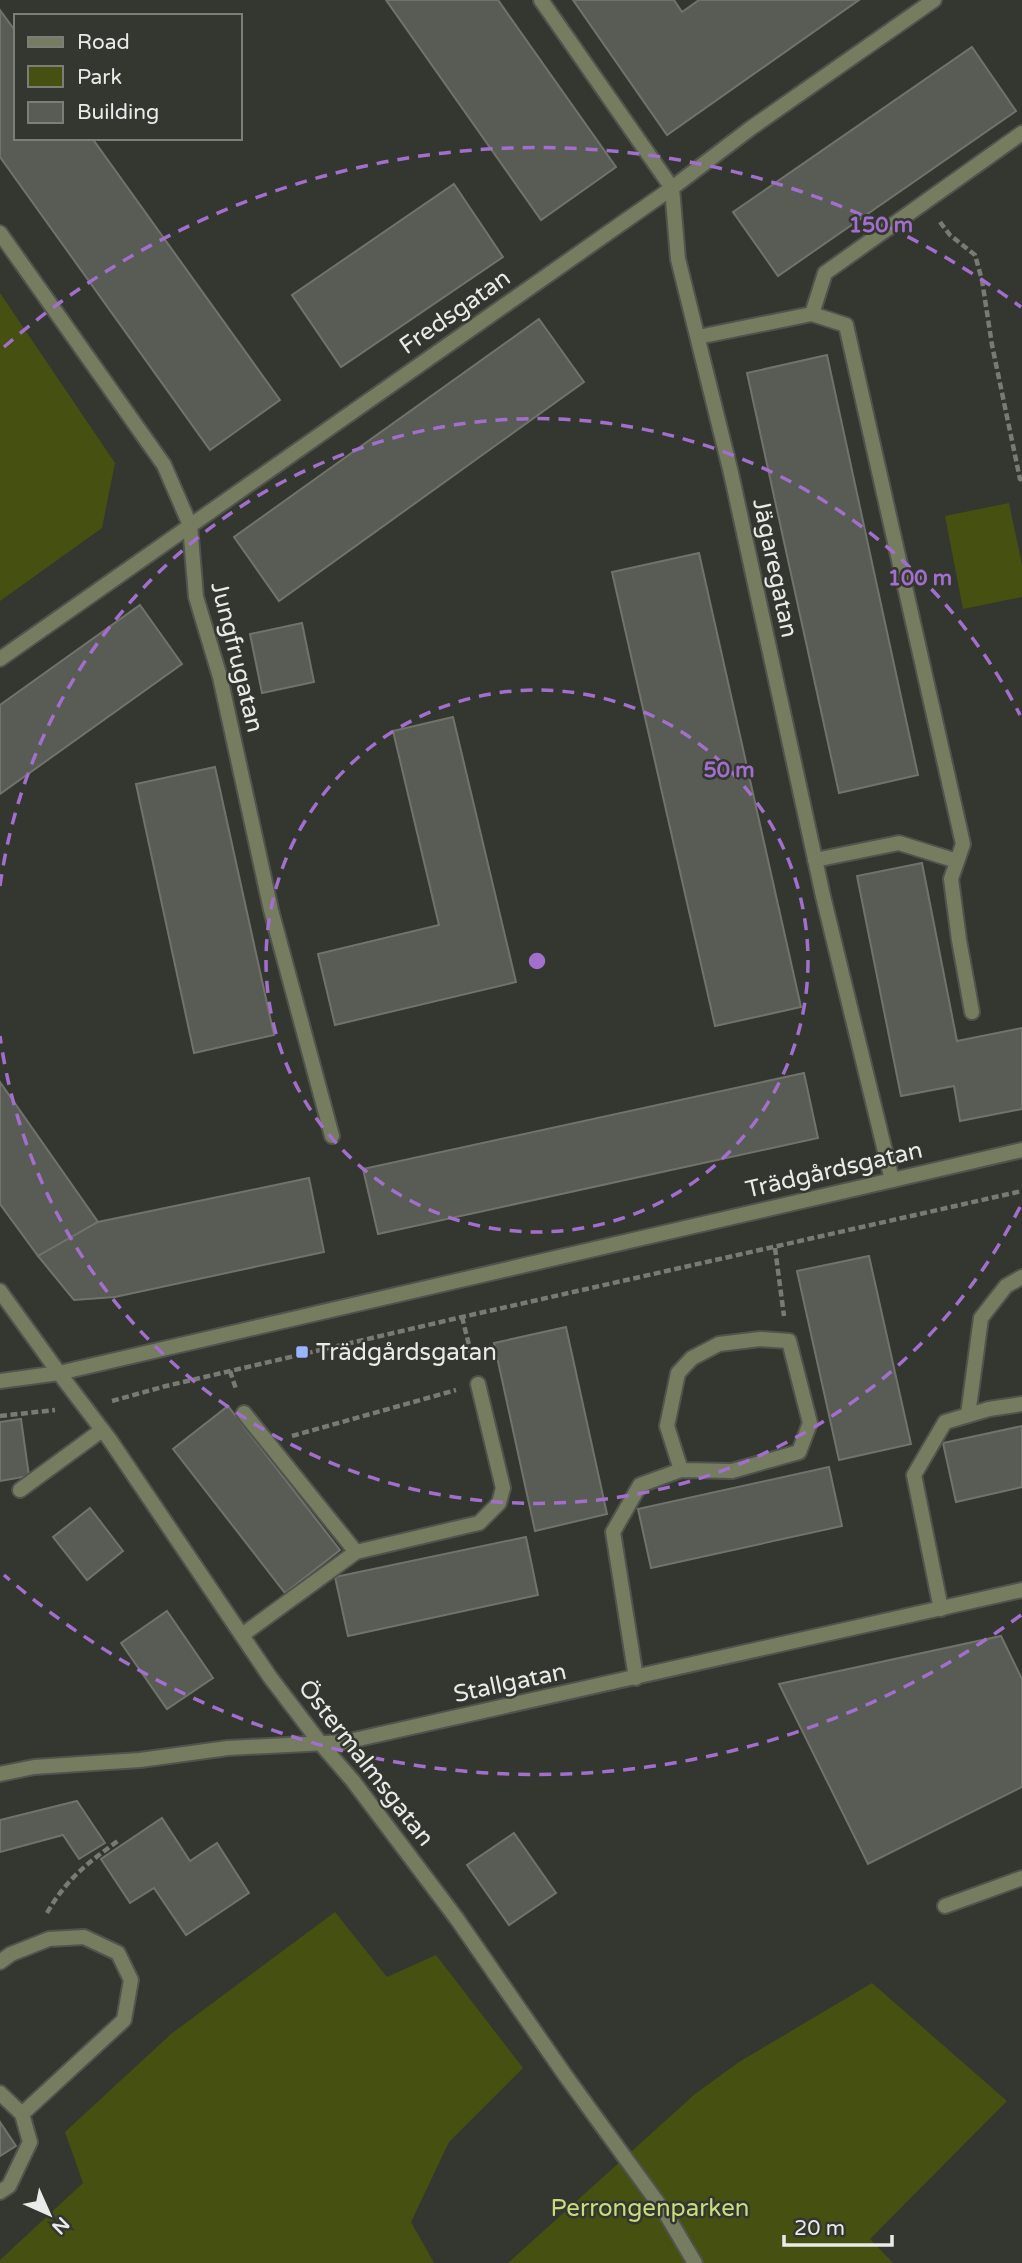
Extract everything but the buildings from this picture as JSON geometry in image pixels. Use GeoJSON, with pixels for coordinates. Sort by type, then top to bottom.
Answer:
{"type":"FeatureCollection","features":[{"type":"Feature","properties":{"kind":"street"},"geometry":{"type":"LineString","coordinates":[[541,0],[672,188]]}},
{"type":"Feature","properties":{"kind":"street","name":"Fredsgatan"},"geometry":{"type":"LineString","coordinates":[[0,659],[672,188],[751,128],[934,0]]}},
{"type":"Feature","properties":{"kind":"street"},"geometry":{"type":"LineString","coordinates":[[812,314],[825,273],[1022,133]]}},
{"type":"Feature","properties":{"kind":"street","name":"Jägaregatan"},"geometry":{"type":"LineString","coordinates":[[672,188],[678,259],[731,473],[815,860],[892,1180]]}},
{"type":"Feature","properties":{"kind":"street","name":"Jungfrugatan"},"geometry":{"type":"LineString","coordinates":[[0,233],[164,465],[190,526],[196,597],[220,677],[271,910],[332,1136]]}},
{"type":"Feature","properties":{"kind":"street"},"geometry":{"type":"LineString","coordinates":[[698,337],[812,314],[846,326],[963,844],[951,879],[972,1012]]}},
{"type":"Feature","properties":{"kind":"street"},"geometry":{"type":"LineString","coordinates":[[815,860],[899,844],[957,861]]}},
{"type":"Feature","properties":{"kind":"street","name":"Trädgårdsgatan"},"geometry":{"type":"LineString","coordinates":[[0,1381],[59,1373],[1022,1150]]}},
{"type":"Feature","properties":{"kind":"street"},"geometry":{"type":"LineString","coordinates":[[968,1415],[981,1318],[1006,1286],[1022,1277]]}},
{"type":"Feature","properties":{"kind":"street","name":"Östermalmsgatan"},"geometry":{"type":"LineString","coordinates":[[0,1290],[102,1430],[270,1677],[457,1919],[565,2076],[666,2214],[695,2263]]}},
{"type":"Feature","properties":{"kind":"street"},"geometry":{"type":"LineString","coordinates":[[636,1678],[613,1532],[640,1485],[681,1470],[732,1471],[799,1452],[810,1423],[789,1341],[760,1339],[719,1344],[692,1359],[678,1373],[667,1426],[681,1470]]}},
{"type":"Feature","properties":{"kind":"street"},"geometry":{"type":"LineString","coordinates":[[242,1635],[356,1552],[479,1523],[499,1503],[503,1488],[478,1384]]}},
{"type":"Feature","properties":{"kind":"street"},"geometry":{"type":"LineString","coordinates":[[941,1609],[914,1475],[945,1422],[1022,1404]]}},
{"type":"Feature","properties":{"kind":"street"},"geometry":{"type":"LineString","coordinates":[[244,1413],[356,1552]]}},
{"type":"Feature","properties":{"kind":"street"},"geometry":{"type":"LineString","coordinates":[[20,1490],[102,1430]]}},
{"type":"Feature","properties":{"kind":"street","name":"Stallgatan"},"geometry":{"type":"LineString","coordinates":[[0,1774],[34,1767],[140,1760],[228,1748],[345,1742],[1022,1590]]}},
{"type":"Feature","properties":{"kind":"street"},"geometry":{"type":"LineString","coordinates":[[945,1906],[1022,1878]]}},
{"type":"Feature","properties":{"kind":"street"},"geometry":{"type":"LineString","coordinates":[[0,1962],[11,1954],[49,1939],[84,1937],[118,1953],[131,1980],[124,2020],[22,2113]]}},
{"type":"Feature","properties":{"kind":"street"},"geometry":{"type":"LineString","coordinates":[[0,2093],[22,2113],[30,2143],[9,2186],[0,2192]]}},
{"type":"Feature","properties":{"kind":"path"},"geometry":{"type":"LineString","coordinates":[[925,202],[950,235],[975,255],[1022,480]]}},
{"type":"Feature","properties":{"kind":"path"},"geometry":{"type":"LineString","coordinates":[[0,1416],[123,1399],[166,1386],[462,1317],[1022,1191]]}},
{"type":"Feature","properties":{"kind":"path"},"geometry":{"type":"LineString","coordinates":[[775,1248],[789,1341]]}},
{"type":"Feature","properties":{"kind":"path"},"geometry":{"type":"LineString","coordinates":[[268,1443],[478,1384],[462,1317]]}},
{"type":"Feature","properties":{"kind":"path"},"geometry":{"type":"LineString","coordinates":[[37,1944],[43,1920],[56,1898],[82,1867],[119,1840]]}},
{"type":"Feature","properties":{"kind":"green space"},"geometry":{"type":"Polygon","coordinates":[[[0,293],[115,463],[102,528],[0,601],[0,293]]]}},
{"type":"Feature","properties":{"kind":"green space"},"geometry":{"type":"Polygon","coordinates":[[[1009,503],[1022,565],[1022,597],[963,609],[945,516],[1009,503]]]}},
{"type":"Feature","properties":{"kind":"green space"},"geometry":{"type":"Polygon","coordinates":[[[335,1912],[387,1977],[436,1955],[523,2068],[449,2142],[411,2222],[434,2263],[0,2263],[0,2260],[83,2183],[65,2132],[171,2034],[335,1912]]]}},
{"type":"Feature","properties":{"kind":"green space","name":"Perrongenparken"},"geometry":{"type":"Polygon","coordinates":[[[872,1983],[1007,2101],[870,2239],[893,2263],[508,2263],[695,2094],[739,2062],[872,1983]]]}},
{"type":"Feature","properties":{"kind":"place","name":"Trädgårdsgatan"},"geometry":{"type":"Point","coordinates":[302,1352]}}]}
